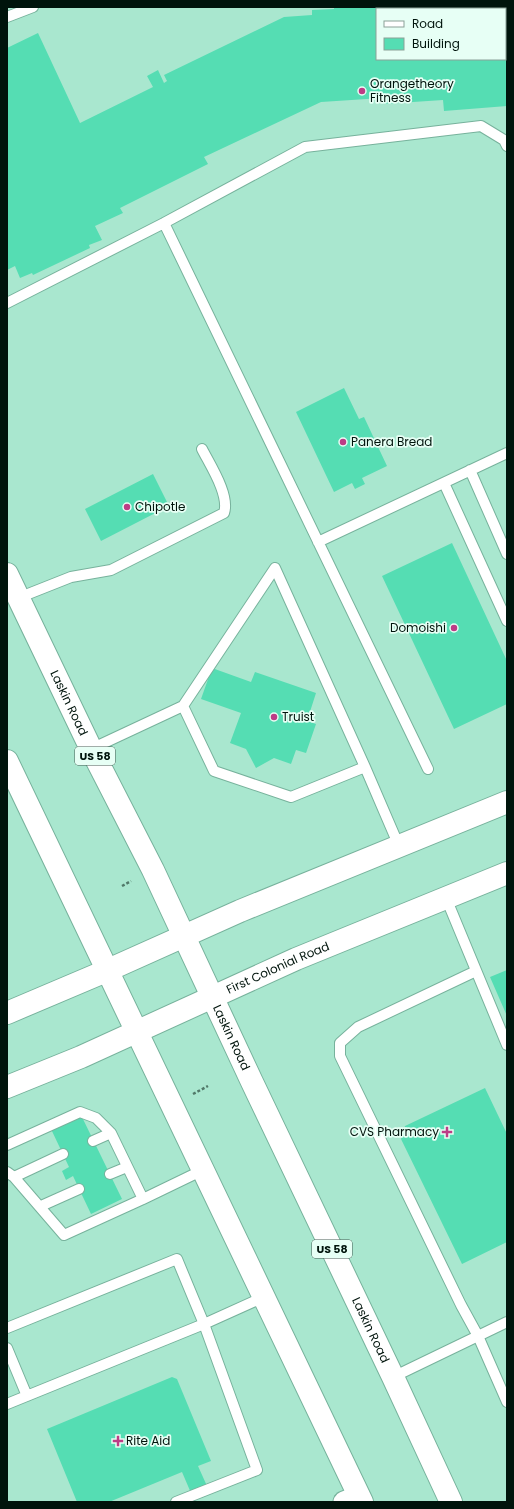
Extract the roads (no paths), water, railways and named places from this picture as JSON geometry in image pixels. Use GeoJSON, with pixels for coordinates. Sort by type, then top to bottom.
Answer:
{"type":"FeatureCollection","features":[{"type":"Feature","properties":{"kind":"main road","name":"Laskin Road"},"geometry":{"type":"LineString","coordinates":[[7,574],[91,749],[153,870],[393,1376],[451,1502]]}},
{"type":"Feature","properties":{"kind":"main road"},"geometry":{"type":"LineString","coordinates":[[7,761],[106,971],[264,1297],[355,1500]]}},
{"type":"Feature","properties":{"kind":"main road"},"geometry":{"type":"LineString","coordinates":[[7,1013],[246,909],[507,802]]}},
{"type":"Feature","properties":{"kind":"main road","name":"First Colonial Road"},"geometry":{"type":"LineString","coordinates":[[7,1088],[80,1057],[296,959],[507,873]]}},
{"type":"Feature","properties":{"kind":"lane"},"geometry":{"type":"LineString","coordinates":[[7,17],[33,7]]}},
{"type":"Feature","properties":{"kind":"lane"},"geometry":{"type":"LineString","coordinates":[[7,302],[164,223],[305,147],[481,126],[504,140],[507,146]]}},
{"type":"Feature","properties":{"kind":"lane"},"geometry":{"type":"LineString","coordinates":[[164,223],[428,769]]}},
{"type":"Feature","properties":{"kind":"lane"},"geometry":{"type":"LineString","coordinates":[[18,598],[71,577],[111,570],[224,513],[224,495],[202,449]]}},
{"type":"Feature","properties":{"kind":"lane"},"geometry":{"type":"LineString","coordinates":[[318,542],[507,453]]}},
{"type":"Feature","properties":{"kind":"lane"},"geometry":{"type":"LineString","coordinates":[[470,470],[507,554]]}},
{"type":"Feature","properties":{"kind":"lane"},"geometry":{"type":"LineString","coordinates":[[444,483],[507,621]]}},
{"type":"Feature","properties":{"kind":"lane"},"geometry":{"type":"LineString","coordinates":[[91,749],[183,706],[274,568],[365,766],[399,846]]}},
{"type":"Feature","properties":{"kind":"lane"},"geometry":{"type":"LineString","coordinates":[[183,706],[214,771],[284,795],[291,797],[365,766]]}},
{"type":"Feature","properties":{"kind":"lane"},"geometry":{"type":"LineString","coordinates":[[446,898],[507,1045]]}},
{"type":"Feature","properties":{"kind":"lane"},"geometry":{"type":"LineString","coordinates":[[476,971],[358,1027],[340,1043],[340,1056],[461,1305],[478,1336],[507,1402]]}},
{"type":"Feature","properties":{"kind":"lane"},"geometry":{"type":"LineString","coordinates":[[7,1145],[80,1112],[96,1118],[111,1133],[143,1200]]}},
{"type":"Feature","properties":{"kind":"lane"},"geometry":{"type":"LineString","coordinates":[[93,1141],[111,1133]]}},
{"type":"Feature","properties":{"kind":"lane"},"geometry":{"type":"LineString","coordinates":[[63,1154],[11,1174],[41,1206],[64,1235],[143,1200],[203,1170]]}},
{"type":"Feature","properties":{"kind":"lane"},"geometry":{"type":"LineString","coordinates":[[110,1174],[127,1167]]}},
{"type":"Feature","properties":{"kind":"lane"},"geometry":{"type":"LineString","coordinates":[[41,1206],[79,1189]]}},
{"type":"Feature","properties":{"kind":"lane"},"geometry":{"type":"LineString","coordinates":[[7,1328],[177,1259],[204,1324],[257,1470],[176,1502]]}},
{"type":"Feature","properties":{"kind":"lane"},"geometry":{"type":"LineString","coordinates":[[7,1404],[204,1324],[264,1297]]}},
{"type":"Feature","properties":{"kind":"lane"},"geometry":{"type":"LineString","coordinates":[[393,1376],[507,1322]]}},
{"type":"Feature","properties":{"kind":"lane"},"geometry":{"type":"LineString","coordinates":[[7,1348],[27,1396]]}},
{"type":"Feature","properties":{"kind":"place","name":"Orangetheory Fitness"},"geometry":{"type":"Point","coordinates":[362,91]}},
{"type":"Feature","properties":{"kind":"place","name":"Panera Bread"},"geometry":{"type":"Point","coordinates":[343,442]}},
{"type":"Feature","properties":{"kind":"place","name":"Chipotle"},"geometry":{"type":"Point","coordinates":[127,507]}},
{"type":"Feature","properties":{"kind":"place","name":"Domoishi"},"geometry":{"type":"Point","coordinates":[454,628]}},
{"type":"Feature","properties":{"kind":"place","name":"Truist"},"geometry":{"type":"Point","coordinates":[274,717]}},
{"type":"Feature","properties":{"kind":"place","name":"CVS Pharmacy"},"geometry":{"type":"Point","coordinates":[447,1132]}},
{"type":"Feature","properties":{"kind":"place","name":"Rite Aid"},"geometry":{"type":"Point","coordinates":[118,1441]}}]}
